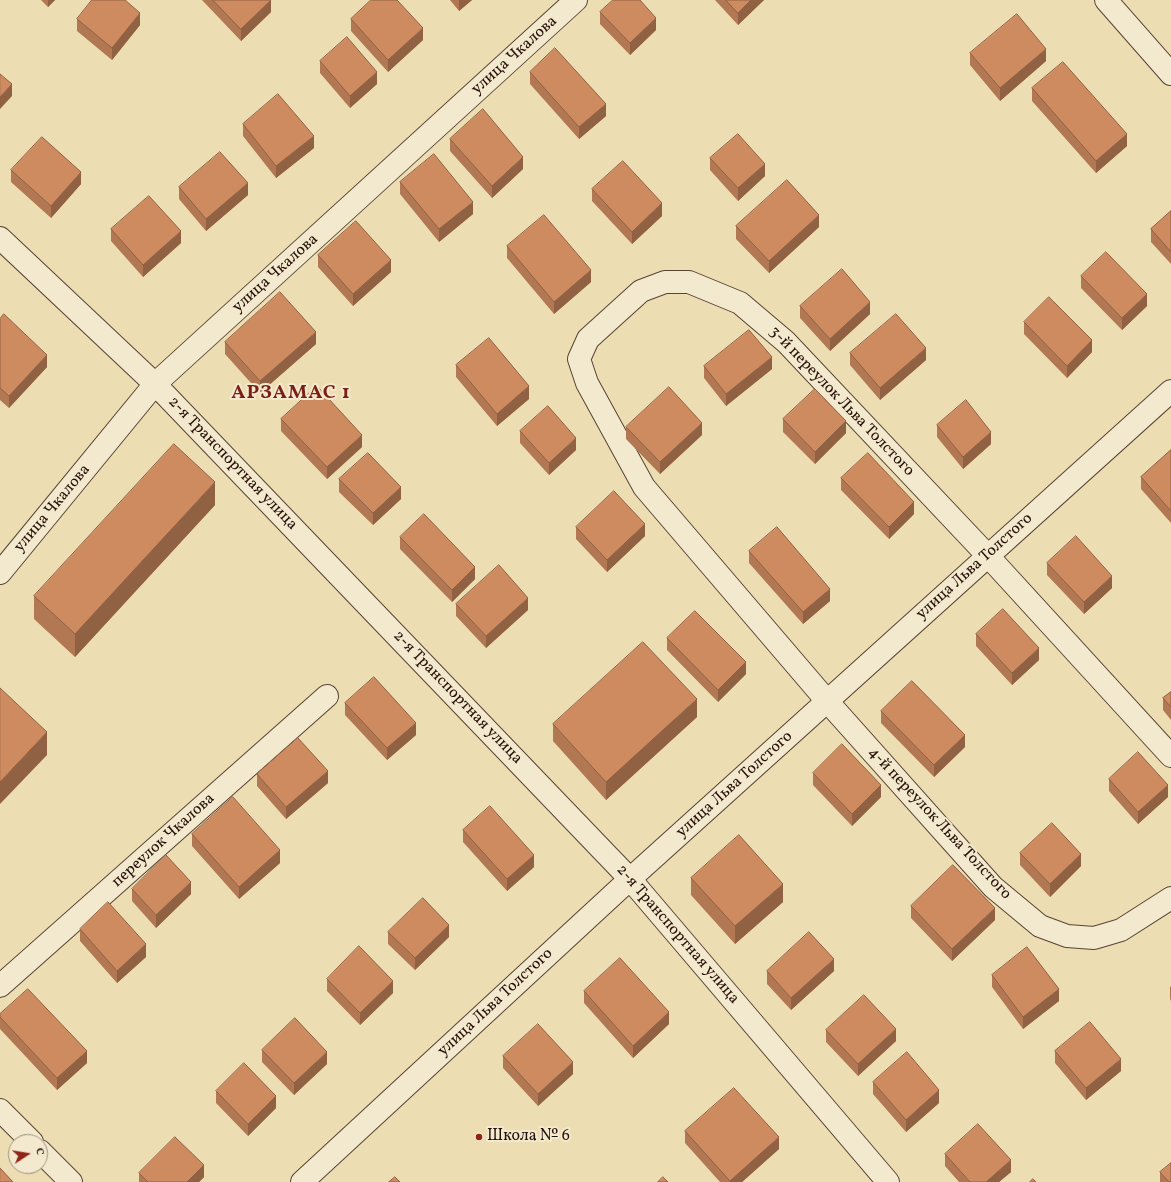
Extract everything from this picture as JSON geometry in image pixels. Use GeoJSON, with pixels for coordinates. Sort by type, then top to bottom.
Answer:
{"type":"FeatureCollection","features":[{"type":"Feature","properties":{"kind":"street","name":"улица Чкалова"},"geometry":{"type":"LineString","coordinates":[[0,572],[156,384],[576,0]]}},
{"type":"Feature","properties":{"kind":"street"},"geometry":{"type":"LineString","coordinates":[[1106,0],[1171,74]]}},
{"type":"Feature","properties":{"kind":"street","name":"2-я Транспортная улица"},"geometry":{"type":"LineString","coordinates":[[0,238],[156,384],[630,879],[888,1182]]}},
{"type":"Feature","properties":{"kind":"street","name":"3-й переулок Льва Толстого"},"geometry":{"type":"LineString","coordinates":[[827,701],[644,487],[586,383],[579,359],[588,339],[635,296],[641,291],[665,282],[689,282],[740,303],[786,342],[988,556]]}},
{"type":"Feature","properties":{"kind":"street","name":"улица Льва Толстого"},"geometry":{"type":"LineString","coordinates":[[302,1182],[630,879],[1171,391]]}},
{"type":"Feature","properties":{"kind":"street"},"geometry":{"type":"LineString","coordinates":[[988,556],[1171,756]]}},
{"type":"Feature","properties":{"kind":"street","name":"переулок Чкалова"},"geometry":{"type":"LineString","coordinates":[[0,986],[327,696]]}},
{"type":"Feature","properties":{"kind":"street","name":"4-й переулок Льва Толстого"},"geometry":{"type":"LineString","coordinates":[[827,701],[993,887],[1040,926],[1067,936],[1094,938],[1121,930],[1171,898]]}},
{"type":"Feature","properties":{"kind":"street"},"geometry":{"type":"LineString","coordinates":[[0,1110],[24,1134]]}},
{"type":"Feature","properties":{"kind":"street"},"geometry":{"type":"LineString","coordinates":[[48,1159],[71,1182]]}},
{"type":"Feature","properties":{"kind":"building"},"geometry":{"type":"Polygon","coordinates":[[[92,0],[125,0],[140,13],[112,48],[77,19],[92,0]]]}},
{"type":"Feature","properties":{"kind":"building"},"geometry":{"type":"Polygon","coordinates":[[[213,0],[271,0],[241,29],[213,0]]]}},
{"type":"Feature","properties":{"kind":"building"},"geometry":{"type":"Polygon","coordinates":[[[371,0],[397,0],[423,28],[388,60],[351,19],[371,0]]]}},
{"type":"Feature","properties":{"kind":"building"},"geometry":{"type":"Polygon","coordinates":[[[613,0],[640,0],[656,18],[630,43],[600,12],[613,0]]]}},
{"type":"Feature","properties":{"kind":"building"},"geometry":{"type":"Polygon","coordinates":[[[726,0],[751,0],[738,13],[726,0]]]}},
{"type":"Feature","properties":{"kind":"building"},"geometry":{"type":"Polygon","coordinates":[[[1017,14],[1046,49],[1000,88],[970,53],[1017,14]]]}},
{"type":"Feature","properties":{"kind":"building"},"geometry":{"type":"Polygon","coordinates":[[[347,37],[377,72],[350,96],[320,61],[347,37]]]}},
{"type":"Feature","properties":{"kind":"building"},"geometry":{"type":"Polygon","coordinates":[[[555,48],[606,104],[579,127],[530,72],[555,48]]]}},
{"type":"Feature","properties":{"kind":"building"},"geometry":{"type":"Polygon","coordinates":[[[1063,62],[1127,134],[1096,161],[1032,88],[1063,62]]]}},
{"type":"Feature","properties":{"kind":"building"},"geometry":{"type":"Polygon","coordinates":[[[0,74],[12,84],[0,97],[0,74]]]}},
{"type":"Feature","properties":{"kind":"building"},"geometry":{"type":"Polygon","coordinates":[[[278,94],[314,136],[276,166],[243,124],[278,94]]]}},
{"type":"Feature","properties":{"kind":"building"},"geometry":{"type":"Polygon","coordinates":[[[483,109],[523,157],[492,186],[450,139],[483,109]]]}},
{"type":"Feature","properties":{"kind":"building"},"geometry":{"type":"Polygon","coordinates":[[[738,134],[765,164],[738,188],[710,158],[738,134]]]}},
{"type":"Feature","properties":{"kind":"building"},"geometry":{"type":"Polygon","coordinates":[[[42,137],[81,172],[51,206],[11,170],[42,137]]]}},
{"type":"Feature","properties":{"kind":"building"},"geometry":{"type":"Polygon","coordinates":[[[220,152],[248,183],[206,219],[179,187],[220,152]]]}},
{"type":"Feature","properties":{"kind":"building"},"geometry":{"type":"Polygon","coordinates":[[[434,154],[473,202],[439,229],[400,182],[434,154]]]}},
{"type":"Feature","properties":{"kind":"building"},"geometry":{"type":"Polygon","coordinates":[[[623,161],[662,203],[632,232],[592,189],[623,161]]]}},
{"type":"Feature","properties":{"kind":"building"},"geometry":{"type":"Polygon","coordinates":[[[787,180],[819,215],[769,261],[736,226],[787,180]]]}},
{"type":"Feature","properties":{"kind":"building"},"geometry":{"type":"Polygon","coordinates":[[[149,196],[181,231],[143,265],[111,229],[149,196]]]}},
{"type":"Feature","properties":{"kind":"building"},"geometry":{"type":"Polygon","coordinates":[[[1171,211],[1171,252],[1151,229],[1171,211]]]}},
{"type":"Feature","properties":{"kind":"building"},"geometry":{"type":"Polygon","coordinates":[[[544,215],[591,270],[554,302],[507,246],[544,215]]]}},
{"type":"Feature","properties":{"kind":"building"},"geometry":{"type":"Polygon","coordinates":[[[356,221],[391,260],[353,294],[318,255],[356,221]]]}},
{"type":"Feature","properties":{"kind":"building"},"geometry":{"type":"Polygon","coordinates":[[[1106,252],[1147,294],[1122,318],[1081,276],[1106,252]]]}},
{"type":"Feature","properties":{"kind":"building"},"geometry":{"type":"Polygon","coordinates":[[[842,269],[870,302],[830,339],[800,306],[842,269]]]}},
{"type":"Feature","properties":{"kind":"building"},"geometry":{"type":"Polygon","coordinates":[[[280,292],[316,332],[260,381],[225,342],[280,292]]]}},
{"type":"Feature","properties":{"kind":"building"},"geometry":{"type":"Polygon","coordinates":[[[1049,297],[1092,340],[1067,366],[1024,322],[1049,297]]]}},
{"type":"Feature","properties":{"kind":"building"},"geometry":{"type":"Polygon","coordinates":[[[4,314],[47,355],[9,396],[0,388],[0,319],[4,314]]]}},
{"type":"Feature","properties":{"kind":"building"},"geometry":{"type":"Polygon","coordinates":[[[896,314],[926,348],[880,388],[850,353],[896,314]]]}},
{"type":"Feature","properties":{"kind":"building"},"geometry":{"type":"Polygon","coordinates":[[[749,330],[772,357],[726,394],[704,366],[749,330]]]}},
{"type":"Feature","properties":{"kind":"building"},"geometry":{"type":"Polygon","coordinates":[[[489,338],[529,386],[497,414],[456,365],[489,338]]]}},
{"type":"Feature","properties":{"kind":"building"},"geometry":{"type":"Polygon","coordinates":[[[317,386],[362,435],[327,467],[281,419],[317,386]]]}},
{"type":"Feature","properties":{"kind":"building"},"geometry":{"type":"Polygon","coordinates":[[[669,387],[702,423],[660,462],[626,427],[669,387]]]}},
{"type":"Feature","properties":{"kind":"building"},"geometry":{"type":"Polygon","coordinates":[[[815,389],[846,421],[815,452],[783,419],[815,389]]]}},
{"type":"Feature","properties":{"kind":"building"},"geometry":{"type":"Polygon","coordinates":[[[966,400],[991,432],[963,457],[937,425],[966,400]]]}},
{"type":"Feature","properties":{"kind":"building"},"geometry":{"type":"Polygon","coordinates":[[[548,406],[576,438],[549,463],[520,431],[548,406]]]}},
{"type":"Feature","properties":{"kind":"building"},"geometry":{"type":"Polygon","coordinates":[[[174,444],[215,482],[75,634],[34,596],[174,444]]]}},
{"type":"Feature","properties":{"kind":"building"},"geometry":{"type":"Polygon","coordinates":[[[1171,450],[1171,511],[1141,477],[1171,450]]]}},
{"type":"Feature","properties":{"kind":"building"},"geometry":{"type":"Polygon","coordinates":[[[368,453],[401,487],[373,513],[339,479],[368,453]]]}},
{"type":"Feature","properties":{"kind":"building"},"geometry":{"type":"Polygon","coordinates":[[[868,453],[914,502],[889,527],[841,478],[868,453]]]}},
{"type":"Feature","properties":{"kind":"building"},"geometry":{"type":"Polygon","coordinates":[[[614,491],[645,524],[607,560],[576,527],[614,491]]]}},
{"type":"Feature","properties":{"kind":"building"},"geometry":{"type":"Polygon","coordinates":[[[424,514],[475,567],[452,590],[400,537],[424,514]]]}},
{"type":"Feature","properties":{"kind":"building"},"geometry":{"type":"Polygon","coordinates":[[[777,527],[830,589],[803,612],[749,551],[777,527]]]}},
{"type":"Feature","properties":{"kind":"building"},"geometry":{"type":"Polygon","coordinates":[[[1076,536],[1112,576],[1084,602],[1047,563],[1076,536]]]}},
{"type":"Feature","properties":{"kind":"building"},"geometry":{"type":"Polygon","coordinates":[[[499,565],[528,598],[486,636],[456,604],[499,565]]]}},
{"type":"Feature","properties":{"kind":"building"},"geometry":{"type":"Polygon","coordinates":[[[1003,609],[1039,648],[1012,673],[976,634],[1003,609]]]}},
{"type":"Feature","properties":{"kind":"building"},"geometry":{"type":"Polygon","coordinates":[[[695,611],[746,662],[718,690],[667,638],[695,611]]]}},
{"type":"Feature","properties":{"kind":"building"},"geometry":{"type":"Polygon","coordinates":[[[643,642],[697,699],[606,782],[553,724],[643,642]]]}},
{"type":"Feature","properties":{"kind":"building"},"geometry":{"type":"Polygon","coordinates":[[[374,677],[416,723],[387,748],[345,703],[374,677]]]}},
{"type":"Feature","properties":{"kind":"building"},"geometry":{"type":"Polygon","coordinates":[[[912,681],[965,735],[934,765],[881,711],[912,681]]]}},
{"type":"Feature","properties":{"kind":"building"},"geometry":{"type":"Polygon","coordinates":[[[0,688],[47,732],[0,782],[0,688]]]}},
{"type":"Feature","properties":{"kind":"building"},"geometry":{"type":"Polygon","coordinates":[[[1171,692],[1171,707],[1163,698],[1171,692]]]}},
{"type":"Feature","properties":{"kind":"building"},"geometry":{"type":"Polygon","coordinates":[[[298,738],[328,771],[286,807],[257,774],[298,738]]]}},
{"type":"Feature","properties":{"kind":"building"},"geometry":{"type":"Polygon","coordinates":[[[842,744],[881,785],[852,814],[813,773],[842,744]]]}},
{"type":"Feature","properties":{"kind":"building"},"geometry":{"type":"Polygon","coordinates":[[[1138,752],[1168,785],[1138,812],[1109,779],[1138,752]]]}},
{"type":"Feature","properties":{"kind":"building"},"geometry":{"type":"Polygon","coordinates":[[[233,797],[280,850],[239,887],[192,834],[233,797]]]}},
{"type":"Feature","properties":{"kind":"building"},"geometry":{"type":"Polygon","coordinates":[[[490,806],[534,855],[507,879],[463,830],[490,806]]]}},
{"type":"Feature","properties":{"kind":"building"},"geometry":{"type":"Polygon","coordinates":[[[1052,823],[1081,854],[1050,884],[1020,853],[1052,823]]]}},
{"type":"Feature","properties":{"kind":"building"},"geometry":{"type":"Polygon","coordinates":[[[739,835],[783,884],[735,926],[691,878],[739,835]]]}},
{"type":"Feature","properties":{"kind":"building"},"geometry":{"type":"Polygon","coordinates":[[[166,855],[191,882],[156,915],[132,889],[166,855]]]}},
{"type":"Feature","properties":{"kind":"building"},"geometry":{"type":"Polygon","coordinates":[[[953,865],[995,908],[952,949],[911,906],[953,865]]]}},
{"type":"Feature","properties":{"kind":"building"},"geometry":{"type":"Polygon","coordinates":[[[423,898],[449,925],[415,958],[388,932],[423,898]]]}},
{"type":"Feature","properties":{"kind":"building"},"geometry":{"type":"Polygon","coordinates":[[[108,902],[146,944],[117,971],[80,929],[108,902]]]}},
{"type":"Feature","properties":{"kind":"building"},"geometry":{"type":"Polygon","coordinates":[[[809,932],[834,959],[791,998],[767,971],[809,932]]]}},
{"type":"Feature","properties":{"kind":"building"},"geometry":{"type":"Polygon","coordinates":[[[359,946],[393,981],[360,1013],[327,979],[359,946]]]}},
{"type":"Feature","properties":{"kind":"building"},"geometry":{"type":"Polygon","coordinates":[[[1027,947],[1059,989],[1023,1017],[992,975],[1027,947]]]}},
{"type":"Feature","properties":{"kind":"building"},"geometry":{"type":"Polygon","coordinates":[[[620,958],[669,1012],[633,1046],[584,991],[620,958]]]}},
{"type":"Feature","properties":{"kind":"building"},"geometry":{"type":"Polygon","coordinates":[[[28,989],[87,1051],[57,1078],[0,1017],[0,1014],[28,989]]]}},
{"type":"Feature","properties":{"kind":"building"},"geometry":{"type":"Polygon","coordinates":[[[864,995],[896,1029],[858,1064],[826,1030],[864,995]]]}},
{"type":"Feature","properties":{"kind":"building"},"geometry":{"type":"Polygon","coordinates":[[[295,1018],[327,1052],[294,1083],[262,1050],[295,1018]]]}},
{"type":"Feature","properties":{"kind":"building"},"geometry":{"type":"Polygon","coordinates":[[[1090,1022],[1121,1059],[1086,1088],[1055,1051],[1090,1022]]]}},
{"type":"Feature","properties":{"kind":"building"},"geometry":{"type":"Polygon","coordinates":[[[538,1024],[573,1062],[538,1094],[503,1056],[538,1024]]]}},
{"type":"Feature","properties":{"kind":"building"},"geometry":{"type":"Polygon","coordinates":[[[907,1052],[939,1090],[906,1120],[873,1082],[907,1052]]]}},
{"type":"Feature","properties":{"kind":"building"},"geometry":{"type":"Polygon","coordinates":[[[244,1063],[276,1096],[248,1124],[216,1091],[244,1063]]]}},
{"type":"Feature","properties":{"kind":"building"},"geometry":{"type":"Polygon","coordinates":[[[734,1088],[779,1137],[730,1181],[685,1131],[734,1088]]]}},
{"type":"Feature","properties":{"kind":"building"},"geometry":{"type":"Polygon","coordinates":[[[978,1124],[1011,1160],[986,1182],[970,1182],[945,1154],[978,1124]]]}},
{"type":"Feature","properties":{"kind":"building"},"geometry":{"type":"Polygon","coordinates":[[[175,1137],[204,1165],[187,1182],[148,1182],[139,1173],[175,1137]]]}},
{"type":"Feature","properties":{"kind":"building"},"geometry":{"type":"Polygon","coordinates":[[[1171,1163],[1171,1182],[1169,1182],[1160,1172],[1171,1163]]]}},
{"type":"Feature","properties":{"kind":"building"},"geometry":{"type":"Polygon","coordinates":[[[0,1168],[13,1182],[0,1182],[0,1168]]]}},
{"type":"Feature","properties":{"kind":"building"},"geometry":{"type":"Polygon","coordinates":[[[395,1177],[400,1182],[389,1182],[395,1177]]]}},
{"type":"Feature","properties":{"kind":"building"},"geometry":{"type":"Polygon","coordinates":[[[663,1177],[668,1182],[658,1182],[663,1177]]]}},
{"type":"Feature","properties":{"kind":"place","name":"Школа № 6"},"geometry":{"type":"Point","coordinates":[479,1137]}},
{"type":"Feature","properties":{"kind":"district","name":"АРЗАМАС 1"},"geometry":{"type":"Point","coordinates":[291,394]}}]}
